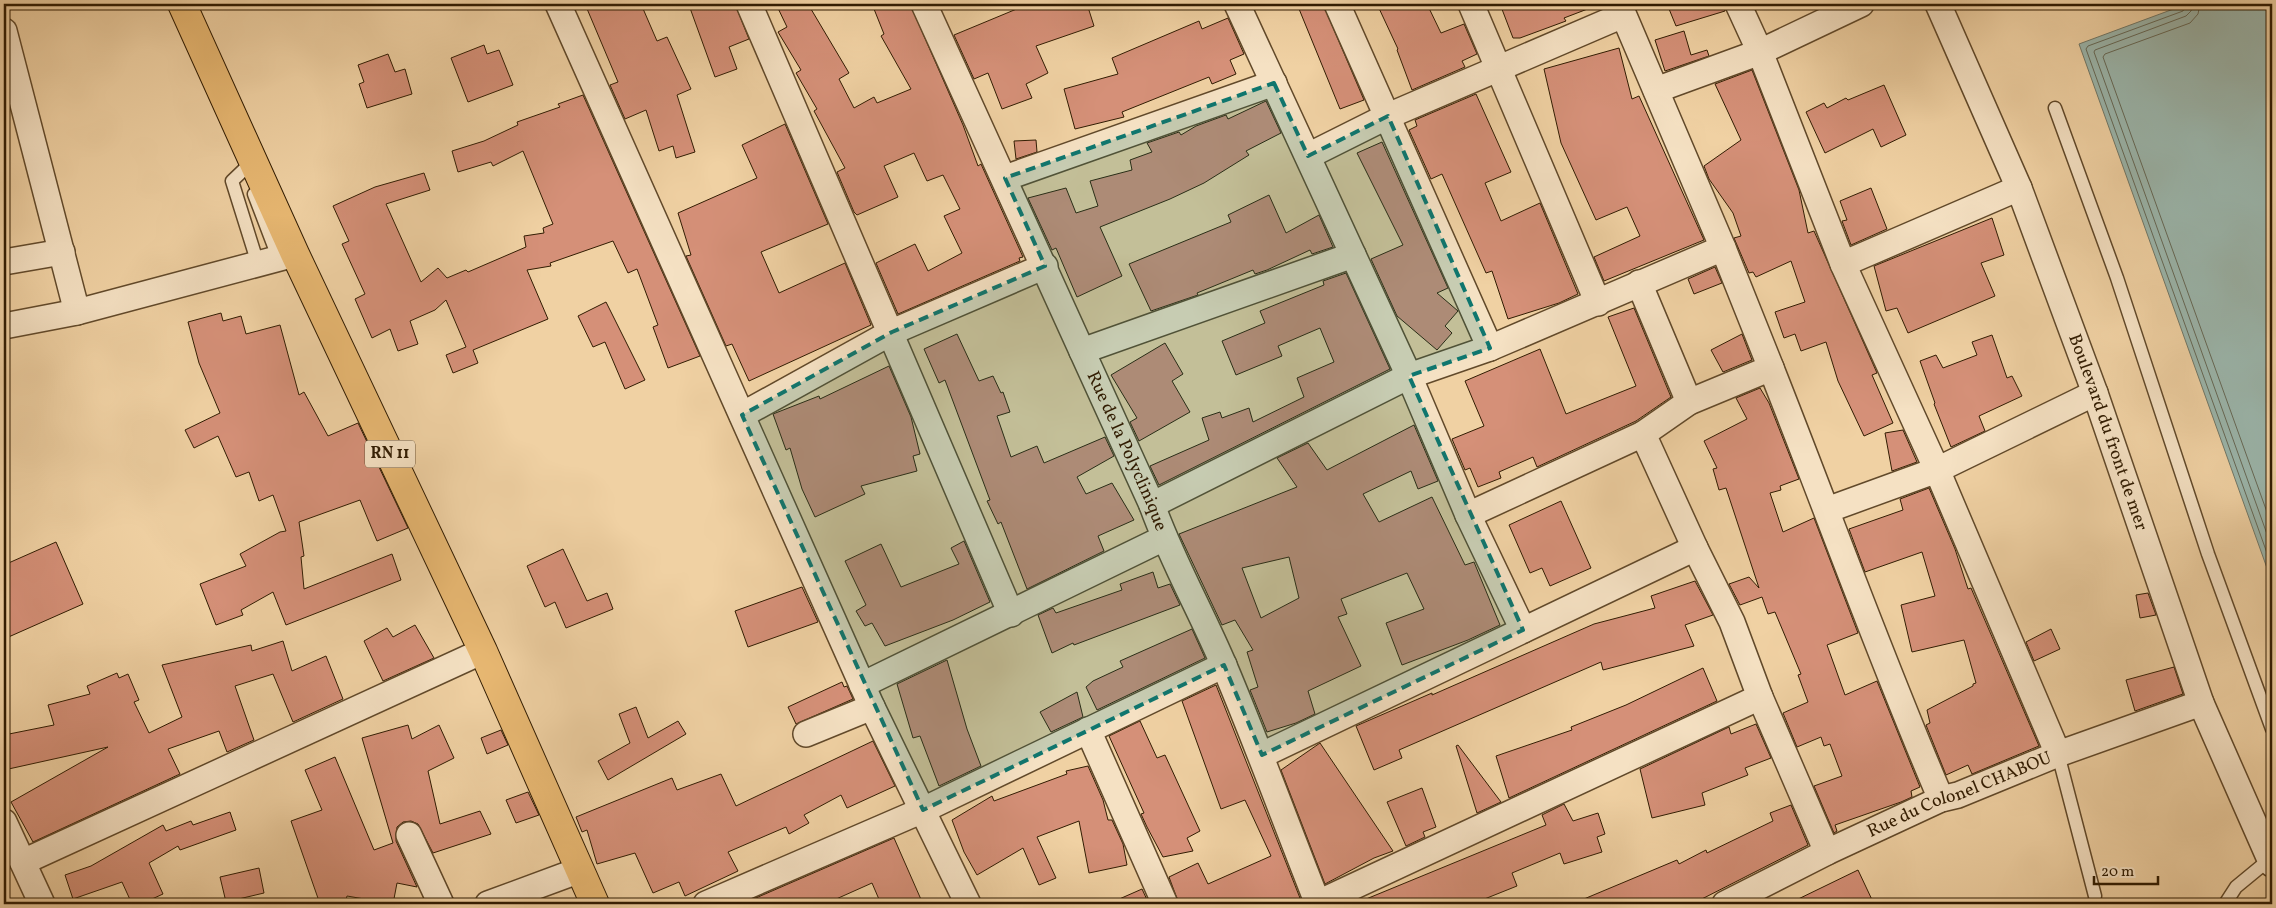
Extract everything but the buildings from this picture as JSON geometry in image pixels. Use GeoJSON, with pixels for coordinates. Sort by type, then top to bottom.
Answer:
{"type":"FeatureCollection","features":[{"type":"Feature","properties":{"kind":"main road","name":"RN 11"},"geometry":{"type":"LineString","coordinates":[[182,4],[249,164],[277,258],[483,651],[595,904]]}},
{"type":"Feature","properties":{"kind":"street"},"geometry":{"type":"LineString","coordinates":[[558,4],[867,696],[968,904]]}},
{"type":"Feature","properties":{"kind":"street"},"geometry":{"type":"LineString","coordinates":[[749,4],[892,332],[1011,614]]}},
{"type":"Feature","properties":{"kind":"street"},"geometry":{"type":"LineString","coordinates":[[1238,4],[1409,376],[1468,515],[1523,630]]}},
{"type":"Feature","properties":{"kind":"street"},"geometry":{"type":"LineString","coordinates":[[1337,4],[1490,348]]}},
{"type":"Feature","properties":{"kind":"street"},"geometry":{"type":"LineString","coordinates":[[1471,4],[1598,303]]}},
{"type":"Feature","properties":{"kind":"street"},"geometry":{"type":"LineString","coordinates":[[1738,4],[1760,52],[1843,264],[1937,470],[2058,754]]}},
{"type":"Feature","properties":{"kind":"street"},"geometry":{"type":"LineString","coordinates":[[1656,90],[1760,52],[1860,4]]}},
{"type":"Feature","properties":{"kind":"street","name":"Boulevard du front de mer"},"geometry":{"type":"LineString","coordinates":[[1938,4],[2019,188],[2081,361],[2095,393],[2201,703],[2271,862]]}},
{"type":"Feature","properties":{"kind":"street","name":"Rue de la Polyclinique"},"geometry":{"type":"LineString","coordinates":[[927,5],[1152,506],[1164,538],[1224,665],[1262,755],[1318,904]]}},
{"type":"Feature","properties":{"kind":"street"},"geometry":{"type":"LineString","coordinates":[[1308,156],[1388,116],[1499,68],[1621,9],[1723,248],[1827,510],[1886,671],[1940,800]]}},
{"type":"Feature","properties":{"kind":"street"},"geometry":{"type":"LineString","coordinates":[[4,31],[77,312]]}},
{"type":"Feature","properties":{"kind":"street"},"geometry":{"type":"LineString","coordinates":[[1005,178],[1274,83]]}},
{"type":"Feature","properties":{"kind":"street"},"geometry":{"type":"LineString","coordinates":[[1843,264],[2019,188]]}},
{"type":"Feature","properties":{"kind":"street"},"geometry":{"type":"LineString","coordinates":[[1152,506],[1409,376],[1490,348],[1723,248]]}},
{"type":"Feature","properties":{"kind":"street"},"geometry":{"type":"LineString","coordinates":[[4,262],[62,252]]}},
{"type":"Feature","properties":{"kind":"street"},"geometry":{"type":"LineString","coordinates":[[1082,351],[1353,255]]}},
{"type":"Feature","properties":{"kind":"street"},"geometry":{"type":"LineString","coordinates":[[4,326],[77,312],[277,258]]}},
{"type":"Feature","properties":{"kind":"street"},"geometry":{"type":"LineString","coordinates":[[742,415],[892,332],[1045,266]]}},
{"type":"Feature","properties":{"kind":"street"},"geometry":{"type":"LineString","coordinates":[[1638,283],[1689,402]]}},
{"type":"Feature","properties":{"kind":"street"},"geometry":{"type":"LineString","coordinates":[[1468,515],[1643,434],[1689,402],[1770,368]]}},
{"type":"Feature","properties":{"kind":"street"},"geometry":{"type":"LineString","coordinates":[[1827,510],[1937,470],[2095,393]]}},
{"type":"Feature","properties":{"kind":"street"},"geometry":{"type":"LineString","coordinates":[[1643,434],[1695,548],[1732,622],[1760,697],[1827,852]]}},
{"type":"Feature","properties":{"kind":"street"},"geometry":{"type":"LineString","coordinates":[[806,734],[867,696],[1011,614],[1164,538]]}},
{"type":"Feature","properties":{"kind":"street"},"geometry":{"type":"LineString","coordinates":[[1262,755],[1695,548]]}},
{"type":"Feature","properties":{"kind":"street"},"geometry":{"type":"LineString","coordinates":[[22,862],[483,651]]}},
{"type":"Feature","properties":{"kind":"street"},"geometry":{"type":"LineString","coordinates":[[706,904],[735,898],[1224,665]]}},
{"type":"Feature","properties":{"kind":"street"},"geometry":{"type":"LineString","coordinates":[[1318,904],[1760,697]]}},
{"type":"Feature","properties":{"kind":"street","name":"Rue du Colonel CHABOU"},"geometry":{"type":"LineString","coordinates":[[1725,904],[1827,852],[1940,800],[1958,795],[2058,754],[2201,703]]}},
{"type":"Feature","properties":{"kind":"street"},"geometry":{"type":"LineString","coordinates":[[1088,730],[1165,904]]}},
{"type":"Feature","properties":{"kind":"street"},"geometry":{"type":"LineString","coordinates":[[5,829],[42,904]]}},
{"type":"Feature","properties":{"kind":"street"},"geometry":{"type":"LineString","coordinates":[[409,835],[441,904]]}},
{"type":"Feature","properties":{"kind":"street"},"geometry":{"type":"LineString","coordinates":[[500,902],[580,870]]}},
{"type":"Feature","properties":{"kind":"lane"},"geometry":{"type":"LineString","coordinates":[[2055,108],[2118,278],[2208,554],[2272,729]]}},
{"type":"Feature","properties":{"kind":"lane"},"geometry":{"type":"LineString","coordinates":[[249,164],[232,181],[277,258]]}},
{"type":"Feature","properties":{"kind":"lane"},"geometry":{"type":"LineString","coordinates":[[2058,754],[2095,896]]}},
{"type":"Feature","properties":{"kind":"lane"},"geometry":{"type":"LineString","coordinates":[[2225,904],[2236,887],[2271,862]]}},
{"type":"Feature","properties":{"kind":"highlighted area"},"geometry":{"type":"Polygon","coordinates":[[[1274,83],[1308,156],[1388,116],[1490,348],[1409,376],[1523,630],[1262,755],[1224,665],[923,810],[742,415],[892,332],[1045,266],[1005,178],[1274,83]]]}},
{"type":"Feature","properties":{"kind":"water"},"geometry":{"type":"Polygon","coordinates":[[[2187,4],[2272,4],[2272,582],[2079,44],[2187,4]]]}}]}
